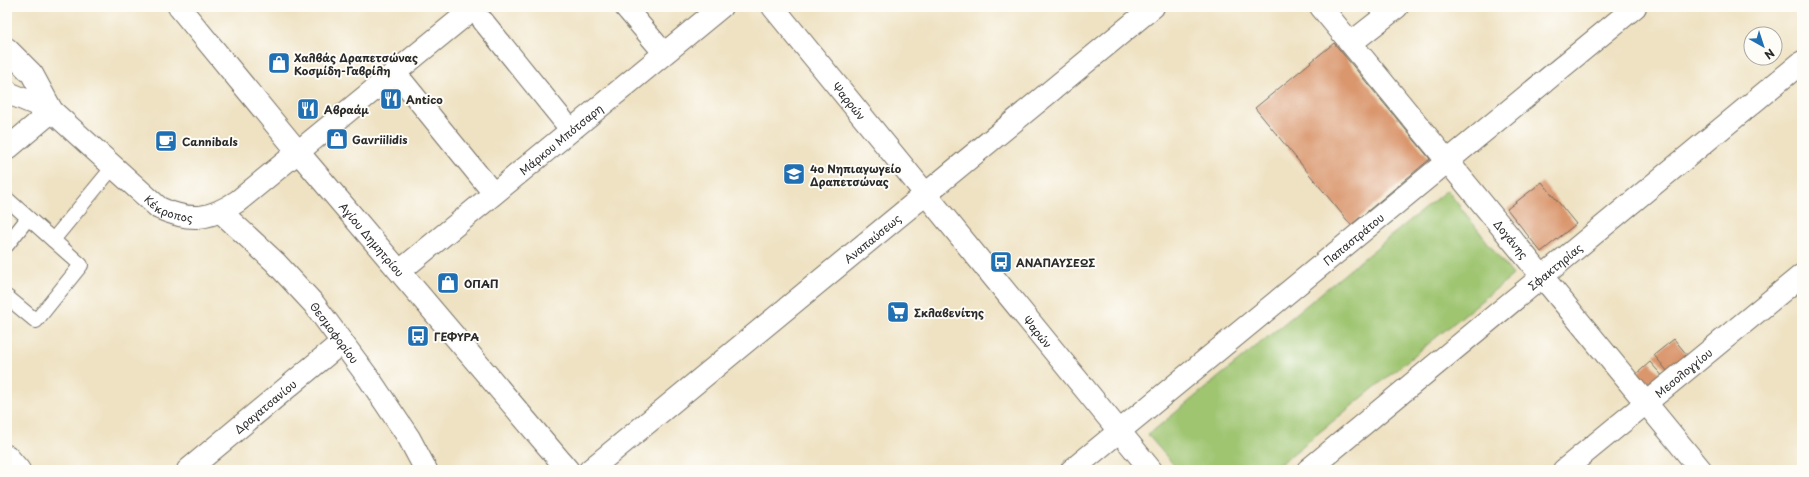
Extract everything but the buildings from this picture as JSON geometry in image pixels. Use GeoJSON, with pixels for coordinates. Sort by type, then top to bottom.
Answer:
{"type":"FeatureCollection","features":[{"type":"Feature","properties":{"kind":"street","name":"Αγίου Δημητρίου"},"geometry":{"type":"LineString","coordinates":[[180,7],[299,153],[568,470]]}},
{"type":"Feature","properties":{"kind":"street"},"geometry":{"type":"LineString","coordinates":[[625,7],[664,53]]}},
{"type":"Feature","properties":{"kind":"street","name":"Μάρκου Μπότσαρη"},"geometry":{"type":"LineString","coordinates":[[400,271],[721,7]]}},
{"type":"Feature","properties":{"kind":"street","name":"Ψαρρών"},"geometry":{"type":"LineString","coordinates":[[773,7],[926,194]]}},
{"type":"Feature","properties":{"kind":"street","name":"Αναπαύσεως"},"geometry":{"type":"LineString","coordinates":[[590,470],[1153,7]]}},
{"type":"Feature","properties":{"kind":"street","name":"Δογάνης"},"geometry":{"type":"LineString","coordinates":[[1321,7],[1702,470]]}},
{"type":"Feature","properties":{"kind":"street"},"geometry":{"type":"LineString","coordinates":[[1351,43],[1397,7]]}},
{"type":"Feature","properties":{"kind":"street","name":"Παπαστράτου"},"geometry":{"type":"LineString","coordinates":[[1072,470],[1635,7]]}},
{"type":"Feature","properties":{"kind":"street"},"geometry":{"type":"LineString","coordinates":[[479,14],[571,130]]}},
{"type":"Feature","properties":{"kind":"street","name":"Κέκροπος"},"geometry":{"type":"LineString","coordinates":[[7,91],[52,112],[159,208],[188,218],[203,218],[221,212],[238,201],[479,14]]}},
{"type":"Feature","properties":{"kind":"street","name":"Κέκροπος"},"geometry":{"type":"LineString","coordinates":[[7,49],[32,74],[52,112]]}},
{"type":"Feature","properties":{"kind":"street","name":"Σφακτηρίας"},"geometry":{"type":"LineString","coordinates":[[1308,470],[1802,62]]}},
{"type":"Feature","properties":{"kind":"street"},"geometry":{"type":"LineString","coordinates":[[404,83],[494,194]]}},
{"type":"Feature","properties":{"kind":"street"},"geometry":{"type":"LineString","coordinates":[[7,150],[52,112]]}},
{"type":"Feature","properties":{"kind":"street","name":"Ψαρών"},"geometry":{"type":"LineString","coordinates":[[926,194],[1151,470]]}},
{"type":"Feature","properties":{"kind":"street","name":"Θεσμοφορίου"},"geometry":{"type":"LineString","coordinates":[[221,212],[297,284],[370,380],[409,438],[426,470]]}},
{"type":"Feature","properties":{"kind":"street","name":"Μεσολογγίου"},"geometry":{"type":"LineString","coordinates":[[1564,470],[1802,275]]}},
{"type":"Feature","properties":{"kind":"street","name":"Δραγατσανίου"},"geometry":{"type":"LineString","coordinates":[[188,470],[342,342]]}},
{"type":"Feature","properties":{"kind":"street"},"geometry":{"type":"LineString","coordinates":[[7,456],[19,470]]}},
{"type":"Feature","properties":{"kind":"lane"},"geometry":{"type":"LineString","coordinates":[[53,240],[113,167]]}},
{"type":"Feature","properties":{"kind":"lane"},"geometry":{"type":"LineString","coordinates":[[7,199],[81,265],[36,321],[7,297]]}},
{"type":"Feature","properties":{"kind":"lane"},"geometry":{"type":"LineString","coordinates":[[7,245],[28,218]]}},
{"type":"Feature","properties":{"kind":"green space"},"geometry":{"type":"Polygon","coordinates":[[[1447,190],[1513,275],[1273,470],[1178,470],[1148,435],[1447,190]]]}},
{"type":"Feature","properties":{"kind":"place","name":"Χαλβάς Δραπετσώνας Κοσμίδη-Γαβρίλη"},"geometry":{"type":"Point","coordinates":[279,63]}},
{"type":"Feature","properties":{"kind":"place","name":"Antico"},"geometry":{"type":"Point","coordinates":[391,99]}},
{"type":"Feature","properties":{"kind":"place","name":"Αβραάμ"},"geometry":{"type":"Point","coordinates":[308,109]}},
{"type":"Feature","properties":{"kind":"place","name":"Gavriilidis"},"geometry":{"type":"Point","coordinates":[337,139]}},
{"type":"Feature","properties":{"kind":"place","name":"Cannibals"},"geometry":{"type":"Point","coordinates":[166,141]}},
{"type":"Feature","properties":{"kind":"place","name":"4ο Νηπιαγωγείο Δραπετσώνας"},"geometry":{"type":"Point","coordinates":[794,174]}},
{"type":"Feature","properties":{"kind":"place","name":"ΑΝΑΠΑΥΣΕΩΣ"},"geometry":{"type":"Point","coordinates":[1001,262]}},
{"type":"Feature","properties":{"kind":"place","name":"ΟΠΑΠ"},"geometry":{"type":"Point","coordinates":[448,283]}},
{"type":"Feature","properties":{"kind":"place","name":"Σκλαβενίτης"},"geometry":{"type":"Point","coordinates":[898,312]}},
{"type":"Feature","properties":{"kind":"place","name":"ΓΕΦΥΡΑ"},"geometry":{"type":"Point","coordinates":[418,336]}}]}
